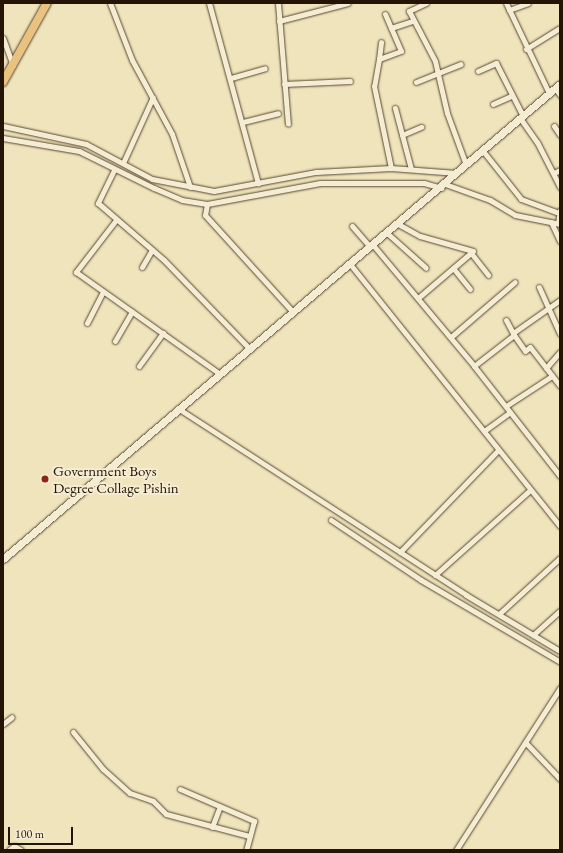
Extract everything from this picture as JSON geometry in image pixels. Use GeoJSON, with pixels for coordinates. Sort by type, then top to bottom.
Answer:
{"type":"FeatureCollection","features":[{"type":"Feature","properties":{"kind":"main road"},"geometry":{"type":"LineString","coordinates":[[3,82],[14,67],[47,3]]}},
{"type":"Feature","properties":{"kind":"main road"},"geometry":{"type":"LineString","coordinates":[[3,559],[443,186],[555,88]]}},
{"type":"Feature","properties":{"kind":"street"},"geometry":{"type":"LineString","coordinates":[[110,3],[132,60],[172,134],[190,187]]}},
{"type":"Feature","properties":{"kind":"street"},"geometry":{"type":"LineString","coordinates":[[209,3],[243,122],[258,183]]}},
{"type":"Feature","properties":{"kind":"street"},"geometry":{"type":"LineString","coordinates":[[278,3],[288,124]]}},
{"type":"Feature","properties":{"kind":"street"},"geometry":{"type":"LineString","coordinates":[[279,21],[348,3]]}},
{"type":"Feature","properties":{"kind":"street"},"geometry":{"type":"LineString","coordinates":[[426,3],[409,10],[412,21],[426,49],[431,51],[438,73],[447,113],[466,165]]}},
{"type":"Feature","properties":{"kind":"street"},"geometry":{"type":"LineString","coordinates":[[506,3],[526,49],[560,95]]}},
{"type":"Feature","properties":{"kind":"street"},"geometry":{"type":"LineString","coordinates":[[509,10],[528,3]]}},
{"type":"Feature","properties":{"kind":"street"},"geometry":{"type":"LineString","coordinates":[[379,59],[401,52],[385,14]]}},
{"type":"Feature","properties":{"kind":"street"},"geometry":{"type":"LineString","coordinates":[[391,28],[412,21]]}},
{"type":"Feature","properties":{"kind":"street"},"geometry":{"type":"LineString","coordinates":[[526,49],[559,28]]}},
{"type":"Feature","properties":{"kind":"street"},"geometry":{"type":"LineString","coordinates":[[3,38],[14,67]]}},
{"type":"Feature","properties":{"kind":"street"},"geometry":{"type":"LineString","coordinates":[[381,42],[375,90],[391,168]]}},
{"type":"Feature","properties":{"kind":"street"},"geometry":{"type":"LineString","coordinates":[[478,71],[496,63],[511,96],[554,173],[560,187]]}},
{"type":"Feature","properties":{"kind":"street"},"geometry":{"type":"LineString","coordinates":[[416,82],[461,64]]}},
{"type":"Feature","properties":{"kind":"street"},"geometry":{"type":"LineString","coordinates":[[231,78],[265,68]]}},
{"type":"Feature","properties":{"kind":"street"},"geometry":{"type":"LineString","coordinates":[[284,84],[350,81]]}},
{"type":"Feature","properties":{"kind":"street"},"geometry":{"type":"LineString","coordinates":[[493,104],[511,96]]}},
{"type":"Feature","properties":{"kind":"street"},"geometry":{"type":"LineString","coordinates":[[123,163],[153,97]]}},
{"type":"Feature","properties":{"kind":"street"},"geometry":{"type":"LineString","coordinates":[[395,108],[411,169]]}},
{"type":"Feature","properties":{"kind":"street"},"geometry":{"type":"LineString","coordinates":[[243,122],[278,113]]}},
{"type":"Feature","properties":{"kind":"street"},"geometry":{"type":"LineString","coordinates":[[3,126],[86,144],[152,179],[214,191],[316,172],[391,168],[457,173]]}},
{"type":"Feature","properties":{"kind":"street"},"geometry":{"type":"LineString","coordinates":[[554,126],[560,135]]}},
{"type":"Feature","properties":{"kind":"street"},"geometry":{"type":"LineString","coordinates":[[402,135],[421,127]]}},
{"type":"Feature","properties":{"kind":"street"},"geometry":{"type":"LineString","coordinates":[[3,138],[79,151],[114,170],[182,200],[207,204],[320,183],[424,183],[443,186],[490,200],[516,215],[551,222],[559,218]]}},
{"type":"Feature","properties":{"kind":"street"},"geometry":{"type":"LineString","coordinates":[[483,151],[521,199],[559,218]]}},
{"type":"Feature","properties":{"kind":"street"},"geometry":{"type":"LineString","coordinates":[[114,170],[98,203],[152,250],[250,349]]}},
{"type":"Feature","properties":{"kind":"street"},"geometry":{"type":"LineString","coordinates":[[554,173],[560,170]]}},
{"type":"Feature","properties":{"kind":"street"},"geometry":{"type":"LineString","coordinates":[[207,204],[205,215],[293,312]]}},
{"type":"Feature","properties":{"kind":"street"},"geometry":{"type":"LineString","coordinates":[[116,220],[76,272],[220,374]]}},
{"type":"Feature","properties":{"kind":"street"},"geometry":{"type":"LineString","coordinates":[[551,222],[560,241]]}},
{"type":"Feature","properties":{"kind":"street"},"geometry":{"type":"LineString","coordinates":[[398,224],[420,236],[473,251],[418,298]]}},
{"type":"Feature","properties":{"kind":"street"},"geometry":{"type":"LineString","coordinates":[[352,226],[372,246],[451,337],[560,476]]}},
{"type":"Feature","properties":{"kind":"street"},"geometry":{"type":"LineString","coordinates":[[387,233],[426,268]]}},
{"type":"Feature","properties":{"kind":"street"},"geometry":{"type":"LineString","coordinates":[[142,267],[152,250]]}},
{"type":"Feature","properties":{"kind":"street"},"geometry":{"type":"LineString","coordinates":[[470,253],[488,275]]}},
{"type":"Feature","properties":{"kind":"street"},"geometry":{"type":"LineString","coordinates":[[350,264],[560,526]]}},
{"type":"Feature","properties":{"kind":"street"},"geometry":{"type":"LineString","coordinates":[[453,268],[470,289]]}},
{"type":"Feature","properties":{"kind":"street"},"geometry":{"type":"LineString","coordinates":[[451,337],[515,282]]}},
{"type":"Feature","properties":{"kind":"street"},"geometry":{"type":"LineString","coordinates":[[539,287],[560,334]]}},
{"type":"Feature","properties":{"kind":"street"},"geometry":{"type":"LineString","coordinates":[[87,323],[103,292]]}},
{"type":"Feature","properties":{"kind":"street"},"geometry":{"type":"LineString","coordinates":[[474,366],[560,300]]}},
{"type":"Feature","properties":{"kind":"street"},"geometry":{"type":"LineString","coordinates":[[115,341],[132,312]]}},
{"type":"Feature","properties":{"kind":"street"},"geometry":{"type":"LineString","coordinates":[[506,320],[525,351],[530,347],[560,386]]}},
{"type":"Feature","properties":{"kind":"street"},"geometry":{"type":"LineString","coordinates":[[139,366],[162,333]]}},
{"type":"Feature","properties":{"kind":"street"},"geometry":{"type":"LineString","coordinates":[[546,368],[560,352]]}},
{"type":"Feature","properties":{"kind":"street"},"geometry":{"type":"LineString","coordinates":[[506,406],[552,376]]}},
{"type":"Feature","properties":{"kind":"street"},"geometry":{"type":"LineString","coordinates":[[179,409],[435,575],[559,650]]}},
{"type":"Feature","properties":{"kind":"street"},"geometry":{"type":"LineString","coordinates":[[484,431],[510,412]]}},
{"type":"Feature","properties":{"kind":"street"},"geometry":{"type":"LineString","coordinates":[[400,552],[498,450]]}},
{"type":"Feature","properties":{"kind":"street"},"geometry":{"type":"LineString","coordinates":[[555,470],[560,466]]}},
{"type":"Feature","properties":{"kind":"street"},"geometry":{"type":"LineString","coordinates":[[435,575],[530,490]]}},
{"type":"Feature","properties":{"kind":"street"},"geometry":{"type":"LineString","coordinates":[[331,520],[421,580],[560,662]]}},
{"type":"Feature","properties":{"kind":"street"},"geometry":{"type":"LineString","coordinates":[[499,614],[560,558]]}},
{"type":"Feature","properties":{"kind":"street"},"geometry":{"type":"LineString","coordinates":[[533,635],[560,611]]}},
{"type":"Feature","properties":{"kind":"street"},"geometry":{"type":"LineString","coordinates":[[456,850],[560,688]]}},
{"type":"Feature","properties":{"kind":"street"},"geometry":{"type":"LineString","coordinates":[[3,724],[12,717]]}},
{"type":"Feature","properties":{"kind":"street"},"geometry":{"type":"LineString","coordinates":[[74,732],[124,789],[153,800],[166,814],[249,836]]}},
{"type":"Feature","properties":{"kind":"street"},"geometry":{"type":"LineString","coordinates":[[526,743],[560,779]]}},
{"type":"Feature","properties":{"kind":"street"},"geometry":{"type":"LineString","coordinates":[[180,790],[254,821],[246,850]]}},
{"type":"Feature","properties":{"kind":"street"},"geometry":{"type":"LineString","coordinates":[[212,827],[220,806]]}},
{"type":"Feature","properties":{"kind":"street"},"geometry":{"type":"LineString","coordinates":[[9,850],[14,846],[21,850]]}},
{"type":"Feature","properties":{"kind":"place","name":"Government Boys Degree Collage Pishin"},"geometry":{"type":"Point","coordinates":[45,479]}}]}
